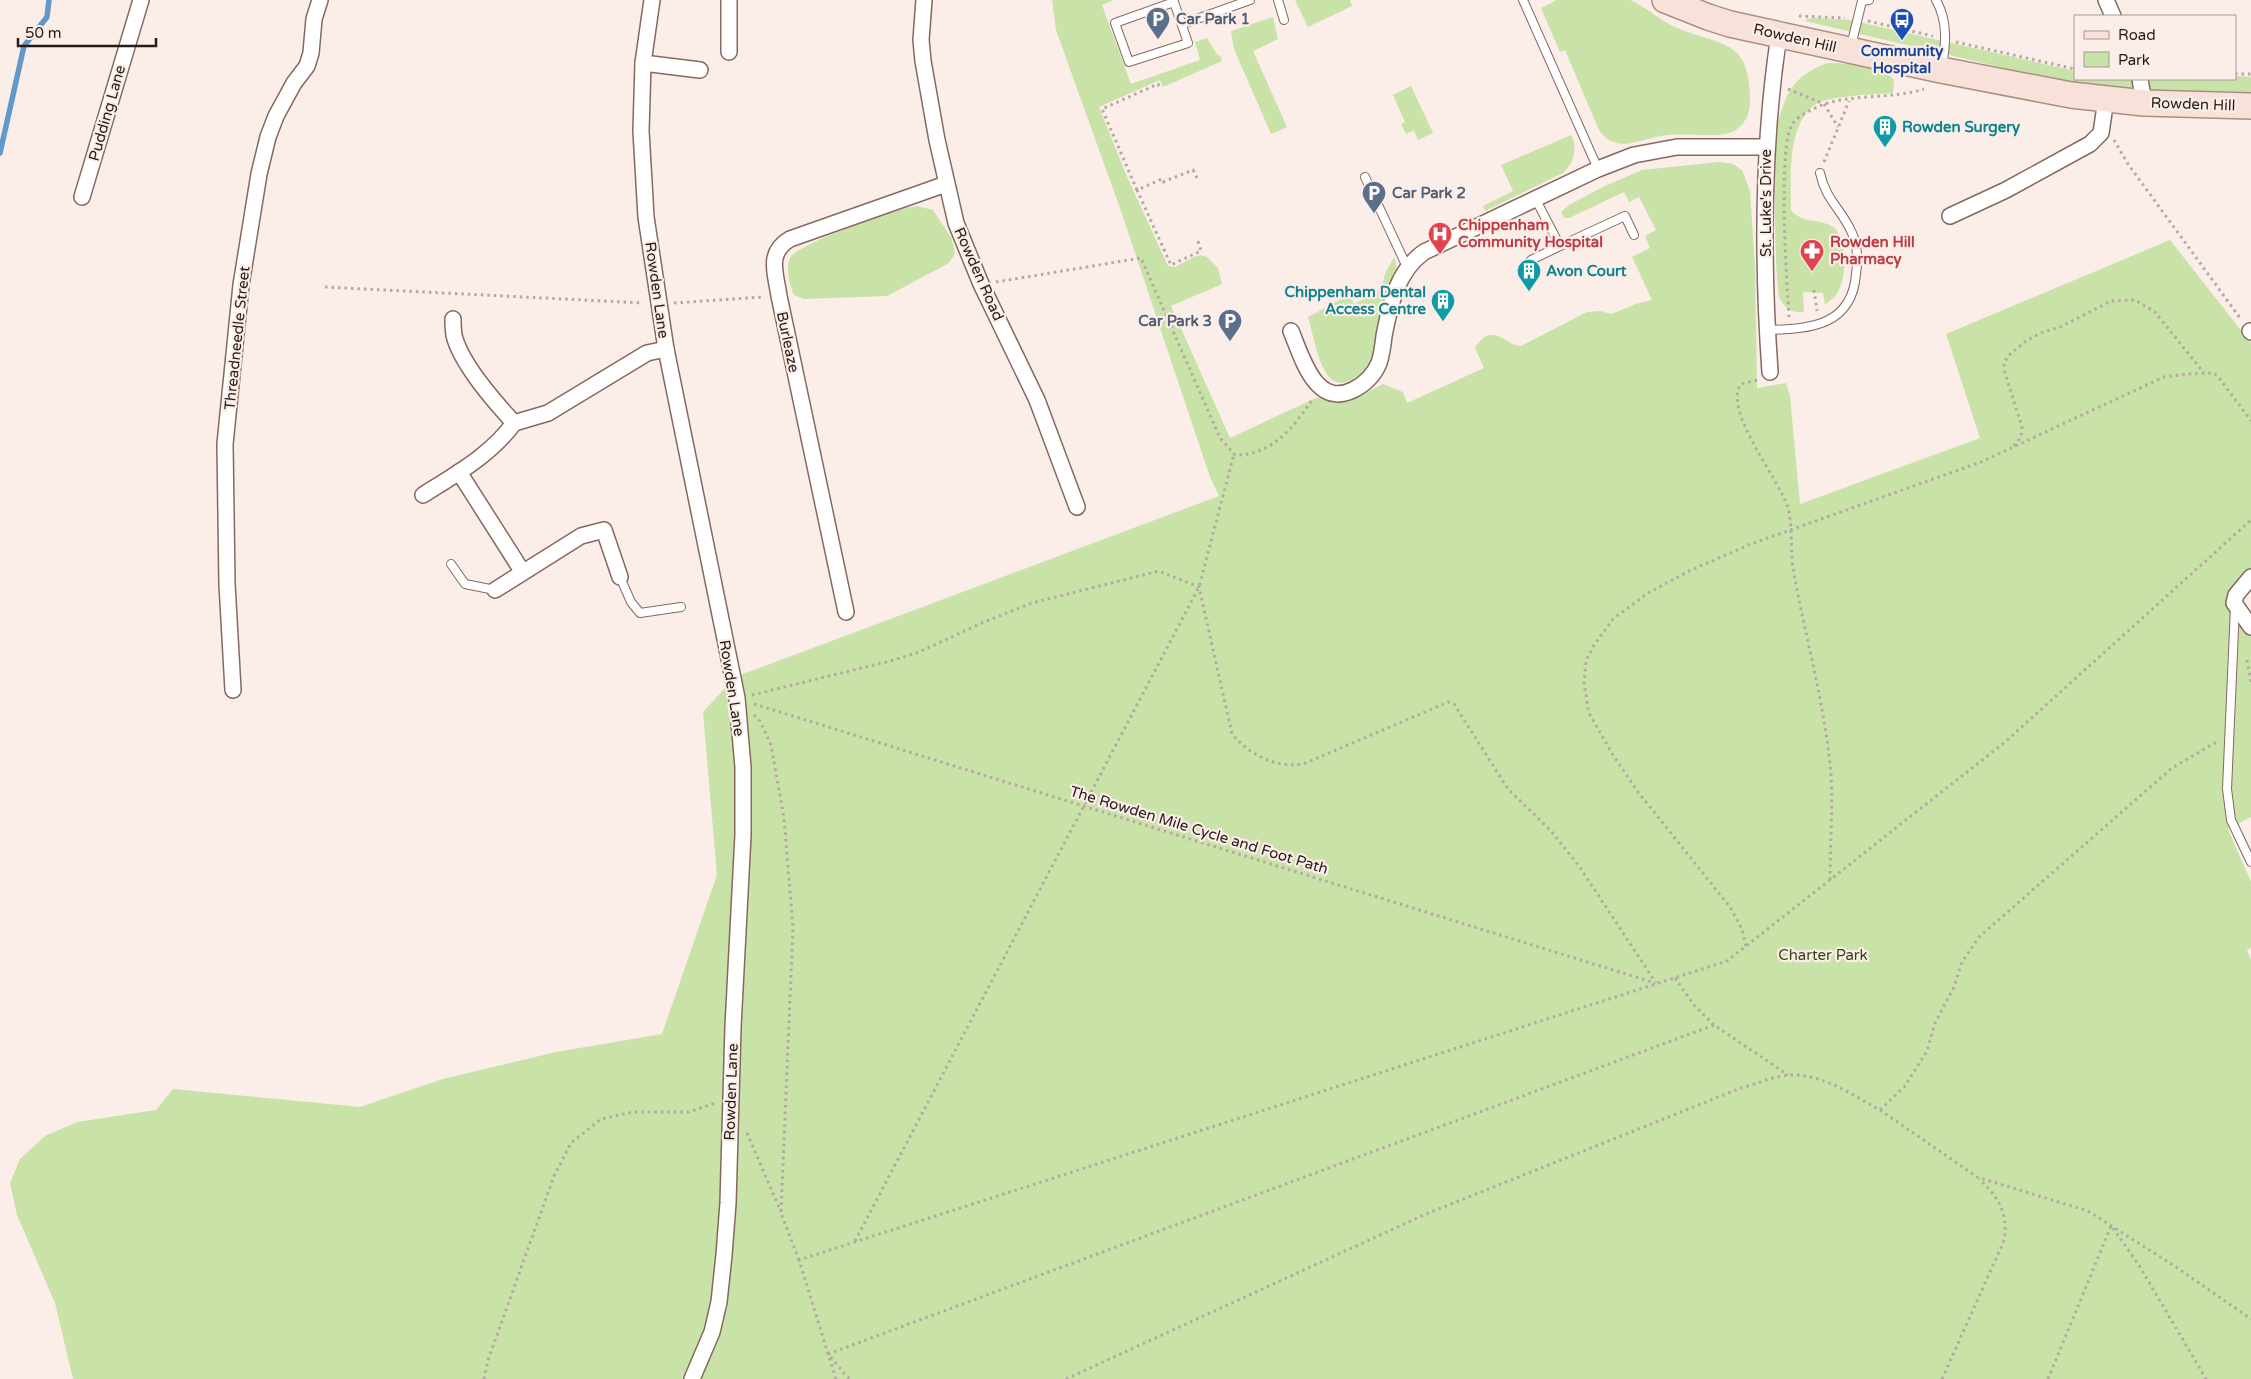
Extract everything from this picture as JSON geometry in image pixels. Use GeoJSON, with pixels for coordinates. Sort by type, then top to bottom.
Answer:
{"type":"FeatureCollection","features":[{"type":"Feature","properties":{"kind":"main road","name":"Rowden Hill"},"geometry":{"type":"LineString","coordinates":[[1664,0],[1708,18],[1850,51],[1934,79],[2071,95],[2105,111],[2142,91],[2251,106]]}},
{"type":"Feature","properties":{"kind":"street","name":"Pudding Lane"},"geometry":{"type":"LineString","coordinates":[[82,198],[141,0]]}},
{"type":"Feature","properties":{"kind":"street","name":"Threadneedle Street"},"geometry":{"type":"LineString","coordinates":[[233,690],[227,584],[225,444],[241,285],[259,174],[268,137],[276,116],[294,83],[307,66],[311,53],[314,19],[320,0]]}},
{"type":"Feature","properties":{"kind":"street","name":"Rowden Lane"},"geometry":{"type":"LineString","coordinates":[[652,0],[642,63],[641,131],[646,217],[666,349],[737,698],[743,767],[743,835],[728,1203],[719,1302],[712,1332],[692,1379]]}},
{"type":"Feature","properties":{"kind":"street"},"geometry":{"type":"LineString","coordinates":[[729,0],[729,52]]}},
{"type":"Feature","properties":{"kind":"street","name":"Rowden Road"},"geometry":{"type":"LineString","coordinates":[[924,0],[922,50],[946,184],[962,242],[980,284],[1037,400],[1077,507]]}},
{"type":"Feature","properties":{"kind":"street"},"geometry":{"type":"LineString","coordinates":[[2106,0],[2113,15]]}},
{"type":"Feature","properties":{"kind":"street","name":"St. Luke's Drive"},"geometry":{"type":"LineString","coordinates":[[1770,372],[1767,330],[1765,147],[1771,81],[1778,34]]}},
{"type":"Feature","properties":{"kind":"street"},"geometry":{"type":"LineString","coordinates":[[642,63],[700,70]]}},
{"type":"Feature","properties":{"kind":"street"},"geometry":{"type":"LineString","coordinates":[[1950,216],[2006,190],[2090,144],[2101,133],[2105,111]]}},
{"type":"Feature","properties":{"kind":"street"},"geometry":{"type":"LineString","coordinates":[[1291,331],[1311,376],[1320,388],[1332,394],[1346,393],[1357,388],[1370,377],[1381,357],[1395,291],[1407,267],[1415,259],[1432,249],[1598,169],[1634,155],[1677,147],[1765,147]]}},
{"type":"Feature","properties":{"kind":"street","name":"Burleaze"},"geometry":{"type":"LineString","coordinates":[[846,612],[779,296],[774,255],[777,248],[784,242],[946,184]]}},
{"type":"Feature","properties":{"kind":"street"},"geometry":{"type":"LineString","coordinates":[[453,319],[455,339],[472,370],[494,402],[514,422]]}},
{"type":"Feature","properties":{"kind":"street"},"geometry":{"type":"LineString","coordinates":[[423,495],[484,455],[505,436],[514,422],[548,412],[647,353],[666,349]]}},
{"type":"Feature","properties":{"kind":"street"},"geometry":{"type":"LineString","coordinates":[[458,472],[522,571]]}},
{"type":"Feature","properties":{"kind":"street"},"geometry":{"type":"LineString","coordinates":[[495,590],[522,571],[580,536],[604,530],[620,577]]}},
{"type":"Feature","properties":{"kind":"street"},"geometry":{"type":"LineString","coordinates":[[2251,577],[2235,596],[2235,605],[2251,627]]}},
{"type":"Feature","properties":{"kind":"lane"},"geometry":{"type":"LineString","coordinates":[[1182,24],[1250,0]]}},
{"type":"Feature","properties":{"kind":"lane"},"geometry":{"type":"LineString","coordinates":[[1278,0],[1284,20]]}},
{"type":"Feature","properties":{"kind":"lane"},"geometry":{"type":"LineString","coordinates":[[1523,0],[1598,169]]}},
{"type":"Feature","properties":{"kind":"lane"},"geometry":{"type":"LineString","coordinates":[[1850,51],[1862,1],[1869,0]]}},
{"type":"Feature","properties":{"kind":"lane"},"geometry":{"type":"LineString","coordinates":[[1934,79],[1945,39],[1942,14],[1936,0]]}},
{"type":"Feature","properties":{"kind":"lane"},"geometry":{"type":"LineString","coordinates":[[1174,2],[1182,24],[1188,43],[1128,62],[1114,23],[1174,2]]}},
{"type":"Feature","properties":{"kind":"lane"},"geometry":{"type":"LineString","coordinates":[[1767,330],[1790,330],[1818,324],[1836,316],[1846,308],[1852,296],[1858,255],[1854,235],[1844,217],[1830,201],[1823,187],[1820,173]]}},
{"type":"Feature","properties":{"kind":"lane"},"geometry":{"type":"LineString","coordinates":[[1365,176],[1407,267]]}},
{"type":"Feature","properties":{"kind":"lane"},"geometry":{"type":"LineString","coordinates":[[1536,200],[1560,246]]}},
{"type":"Feature","properties":{"kind":"lane"},"geometry":{"type":"LineString","coordinates":[[1531,260],[1625,216],[1634,235]]}},
{"type":"Feature","properties":{"kind":"lane"},"geometry":{"type":"LineString","coordinates":[[451,564],[465,584],[495,590]]}},
{"type":"Feature","properties":{"kind":"lane"},"geometry":{"type":"LineString","coordinates":[[620,577],[631,602],[640,613],[681,608]]}},
{"type":"Feature","properties":{"kind":"lane"},"geometry":{"type":"LineString","coordinates":[[2235,605],[2226,788],[2229,810],[2235,830],[2251,862]]}},
{"type":"Feature","properties":{"kind":"path"},"geometry":{"type":"LineString","coordinates":[[1794,15],[1859,19],[2074,69]]}},
{"type":"Feature","properties":{"kind":"path"},"geometry":{"type":"LineString","coordinates":[[2236,74],[2251,74]]}},
{"type":"Feature","properties":{"kind":"path"},"geometry":{"type":"LineString","coordinates":[[1790,330],[1784,195],[1788,136],[1793,123],[1824,104],[1907,93],[1934,79]]}},
{"type":"Feature","properties":{"kind":"path"},"geometry":{"type":"LineString","coordinates":[[1771,81],[1824,104],[1838,127]]}},
{"type":"Feature","properties":{"kind":"path"},"geometry":{"type":"LineString","coordinates":[[1160,88],[1158,84],[1102,109],[1171,265],[1201,251],[1198,241]]}},
{"type":"Feature","properties":{"kind":"path"},"geometry":{"type":"LineString","coordinates":[[1820,173],[1849,100]]}},
{"type":"Feature","properties":{"kind":"path"},"geometry":{"type":"LineString","coordinates":[[2105,111],[2128,164],[2250,331]]}},
{"type":"Feature","properties":{"kind":"path"},"geometry":{"type":"LineString","coordinates":[[1137,190],[1162,179],[1163,182],[1193,170],[1197,178]]}},
{"type":"Feature","properties":{"kind":"path"},"geometry":{"type":"LineString","coordinates":[[980,284],[1141,258],[1220,438],[1234,454]]}},
{"type":"Feature","properties":{"kind":"path"},"geometry":{"type":"LineString","coordinates":[[325,287],[659,304],[779,296]]}},
{"type":"Feature","properties":{"kind":"path"},"geometry":{"type":"LineString","coordinates":[[1814,290],[1818,324]]}},
{"type":"Feature","properties":{"kind":"path"},"geometry":{"type":"LineString","coordinates":[[2014,446],[2021,437],[2022,427],[2005,373],[2004,364],[2008,356],[2026,341],[2043,332],[2060,328],[2111,301],[2136,300],[2155,312],[2204,373]]}},
{"type":"Feature","properties":{"kind":"path"},"geometry":{"type":"LineString","coordinates":[[1770,372],[1757,381],[1741,384],[1737,392],[1749,437],[1782,492],[1788,509],[1793,567],[1818,684],[1831,774],[1830,880]]}},
{"type":"Feature","properties":{"kind":"path"},"geometry":{"type":"LineString","coordinates":[[1746,946],[1742,928],[1730,907],[1638,792],[1597,731],[1589,713],[1584,674],[1586,661],[1602,633],[1613,619],[1633,603],[1689,571],[1751,544],[1948,474],[2014,446],[2159,379],[2175,375],[2204,373],[2218,377],[2251,422]]}},
{"type":"Feature","properties":{"kind":"path"},"geometry":{"type":"LineString","coordinates":[[1234,454],[1253,453],[1276,442],[1292,428],[1320,388]]}},
{"type":"Feature","properties":{"kind":"path"},"geometry":{"type":"LineString","coordinates":[[855,1242],[1198,587],[1234,454]]}},
{"type":"Feature","properties":{"kind":"path"},"geometry":{"type":"LineString","coordinates":[[799,1260],[1726,961],[2005,742],[2250,520]]}},
{"type":"Feature","properties":{"kind":"path"},"geometry":{"type":"LineString","coordinates":[[737,698],[890,661],[919,652],[984,622],[1032,603],[1160,571],[1198,587]]}},
{"type":"Feature","properties":{"kind":"path"},"geometry":{"type":"LineString","coordinates":[[1198,587],[1232,734],[1239,743],[1264,759],[1289,765],[1299,765],[1448,702],[1454,704],[1507,787],[1550,831],[1579,866],[1656,983]]}},
{"type":"Feature","properties":{"kind":"path"},"geometry":{"type":"LineString","coordinates":[[737,698],[760,720],[770,745],[784,818],[793,928],[781,1213]]}},
{"type":"Feature","properties":{"kind":"path","name":"The Rowden Mile Cycle and Foot Path"},"geometry":{"type":"LineString","coordinates":[[737,698],[1656,983]]}},
{"type":"Feature","properties":{"kind":"path"},"geometry":{"type":"LineString","coordinates":[[1880,1110],[1905,1086],[1927,1051],[1935,1023],[1954,986],[1962,962],[1979,937],[2172,768],[2230,734]]}},
{"type":"Feature","properties":{"kind":"path"},"geometry":{"type":"LineString","coordinates":[[1676,978],[1694,1005],[1714,1025],[1789,1075]]}},
{"type":"Feature","properties":{"kind":"path"},"geometry":{"type":"LineString","coordinates":[[828,1354],[1714,1025]]}},
{"type":"Feature","properties":{"kind":"path"},"geometry":{"type":"LineString","coordinates":[[1066,1379],[1426,1214],[1741,1088],[1789,1075],[1810,1077],[1830,1082],[1880,1110],[1977,1177],[1993,1191],[2001,1203],[2006,1230],[2003,1243],[1942,1379]]}},
{"type":"Feature","properties":{"kind":"path"},"geometry":{"type":"LineString","coordinates":[[484,1379],[488,1360],[554,1176],[571,1143],[601,1119],[633,1112],[689,1112],[731,1098],[781,1213],[799,1260],[836,1379]]}},
{"type":"Feature","properties":{"kind":"path"},"geometry":{"type":"LineString","coordinates":[[1977,1177],[2088,1211],[2251,1319]]}},
{"type":"Feature","properties":{"kind":"path"},"geometry":{"type":"LineString","coordinates":[[2048,1379],[2111,1226]]}},
{"type":"Feature","properties":{"kind":"path"},"geometry":{"type":"LineString","coordinates":[[2111,1226],[2149,1282],[2206,1379]]}},
{"type":"Feature","properties":{"kind":"path"},"geometry":{"type":"LineString","coordinates":[[828,1354],[849,1379]]}},
{"type":"Feature","properties":{"kind":"green space","name":"Charter Park"},"geometry":{"type":"Polygon","coordinates":[[[1052,0],[1114,0],[1102,5],[1131,84],[1200,60],[1195,42],[1207,38],[1218,56],[1220,55],[1222,61],[1163,87],[1160,80],[1099,107],[1128,179],[1168,266],[1175,267],[1200,255],[1207,257],[1218,268],[1222,284],[1171,306],[1230,438],[1318,397],[1338,402],[1348,402],[1383,384],[1403,392],[1407,403],[1484,368],[1475,348],[1488,336],[1494,335],[1521,346],[1587,312],[1601,311],[1611,314],[1652,300],[1632,257],[1650,248],[1645,236],[1656,230],[1639,197],[1629,202],[1624,192],[1569,218],[1564,218],[1561,212],[1569,205],[1603,187],[1642,170],[1719,162],[1733,164],[1742,170],[1750,191],[1755,267],[1757,388],[1786,383],[1790,396],[1800,504],[1980,438],[1946,334],[2170,240],[2251,343],[2251,568],[2231,589],[2230,604],[2251,635],[2251,817],[2228,829],[2251,882],[2251,947],[2247,951],[2251,959],[2251,1379],[73,1379],[55,1303],[17,1215],[10,1183],[20,1159],[45,1136],[77,1122],[156,1110],[173,1089],[360,1107],[443,1079],[556,1052],[662,1034],[717,875],[703,712],[735,677],[1219,496],[1210,477],[1121,211],[1056,30],[1052,0]]]}},
{"type":"Feature","properties":{"kind":"green space"},"geometry":{"type":"Polygon","coordinates":[[[1295,0],[1350,0],[1352,6],[1308,27],[1295,0]]]}},
{"type":"Feature","properties":{"kind":"green space"},"geometry":{"type":"Polygon","coordinates":[[[1557,0],[1630,0],[1669,24],[1727,46],[1737,53],[1744,63],[1748,78],[1750,106],[1745,120],[1739,128],[1729,133],[1669,135],[1627,144],[1612,142],[1599,130],[1565,50],[1560,52],[1541,8],[1557,0]]]}},
{"type":"Feature","properties":{"kind":"green space"},"geometry":{"type":"Polygon","coordinates":[[[1273,17],[1278,39],[1253,51],[1287,127],[1271,134],[1234,49],[1231,31],[1273,17]]]}},
{"type":"Feature","properties":{"kind":"green space"},"geometry":{"type":"Polygon","coordinates":[[[1807,19],[1850,20],[2074,71],[2074,80],[2236,80],[2236,76],[2251,77],[2251,94],[2157,92],[2077,85],[1805,21],[1807,19]]]}},
{"type":"Feature","properties":{"kind":"green space"},"geometry":{"type":"Polygon","coordinates":[[[1828,63],[1863,66],[1882,71],[1894,80],[1893,93],[1822,101],[1806,113],[1799,125],[1792,152],[1791,210],[1800,217],[1833,227],[1842,240],[1845,260],[1840,288],[1835,296],[1825,305],[1823,293],[1803,292],[1804,312],[1795,312],[1786,307],[1779,297],[1775,223],[1777,133],[1782,108],[1794,84],[1810,71],[1828,63]]]}},
{"type":"Feature","properties":{"kind":"green space"},"geometry":{"type":"Polygon","coordinates":[[[1411,86],[1433,133],[1418,140],[1414,130],[1406,134],[1401,124],[1405,122],[1393,95],[1411,86]]]}},
{"type":"Feature","properties":{"kind":"green space"},"geometry":{"type":"Polygon","coordinates":[[[1571,135],[1574,155],[1570,165],[1563,173],[1485,211],[1483,206],[1513,191],[1501,165],[1571,135]]]}},
{"type":"Feature","properties":{"kind":"green space"},"geometry":{"type":"Polygon","coordinates":[[[917,206],[933,210],[952,239],[955,254],[949,263],[887,296],[804,299],[794,295],[788,266],[790,258],[797,252],[810,244],[849,227],[917,206]]]}},
{"type":"Feature","properties":{"kind":"green space"},"geometry":{"type":"Polygon","coordinates":[[[1394,257],[1396,263],[1395,275],[1383,304],[1378,346],[1371,364],[1354,379],[1341,383],[1336,382],[1330,378],[1321,363],[1308,317],[1349,295],[1354,304],[1381,290],[1385,274],[1394,257]]]}},
{"type":"Feature","properties":{"kind":"waterway"},"geometry":{"type":"LineString","coordinates":[[0,153],[24,46],[47,17],[49,0]]}},
{"type":"Feature","properties":{"kind":"place","name":"Car Park 1"},"geometry":{"type":"Point","coordinates":[1158,40]}},
{"type":"Feature","properties":{"kind":"place","name":"Community Hospital"},"geometry":{"type":"Point","coordinates":[1902,41]}},
{"type":"Feature","properties":{"kind":"place","name":"Rowden Surgery"},"geometry":{"type":"Point","coordinates":[1885,148]}},
{"type":"Feature","properties":{"kind":"place","name":"Car Park 2"},"geometry":{"type":"Point","coordinates":[1374,214]}},
{"type":"Feature","properties":{"kind":"place","name":"Chippenham Community Hospital"},"geometry":{"type":"Point","coordinates":[1440,255]}},
{"type":"Feature","properties":{"kind":"place","name":"Rowden Hill Pharmacy"},"geometry":{"type":"Point","coordinates":[1812,272]}},
{"type":"Feature","properties":{"kind":"place","name":"Avon Court"},"geometry":{"type":"Point","coordinates":[1529,292]}},
{"type":"Feature","properties":{"kind":"place","name":"Chippenham Dental Access Centre"},"geometry":{"type":"Point","coordinates":[1443,322]}},
{"type":"Feature","properties":{"kind":"place","name":"Car Park 3"},"geometry":{"type":"Point","coordinates":[1230,342]}}]}
